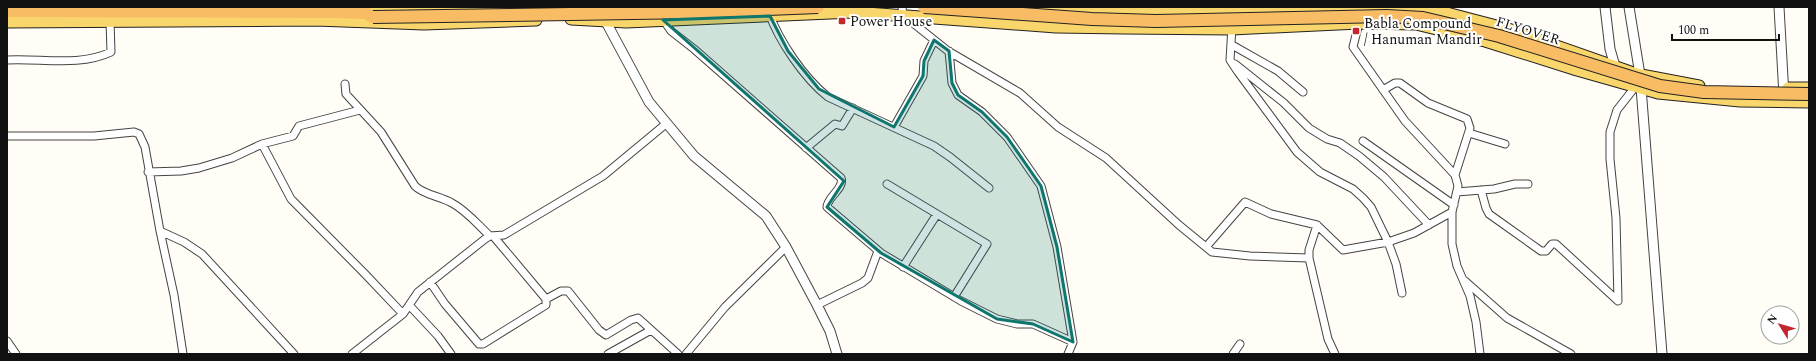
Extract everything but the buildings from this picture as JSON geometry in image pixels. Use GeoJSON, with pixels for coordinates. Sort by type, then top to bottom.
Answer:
{"type":"FeatureCollection","features":[{"type":"Feature","properties":{"kind":"highway"},"geometry":{"type":"LineString","coordinates":[[7,17],[242,15],[373,17],[696,12],[818,7]]}},
{"type":"Feature","properties":{"kind":"highway","name":"FLYOVER"},"geometry":{"type":"LineString","coordinates":[[924,7],[1092,19],[1149,21],[1387,16],[1423,18],[1499,36],[1660,86],[1704,92],[1809,94]]}},
{"type":"Feature","properties":{"kind":"highway"},"geometry":{"type":"LineString","coordinates":[[7,11],[46,11],[62,9],[336,12],[365,13],[373,17]]}},
{"type":"Feature","properties":{"kind":"main road"},"geometry":{"type":"LineString","coordinates":[[243,7],[540,7]]}},
{"type":"Feature","properties":{"kind":"main road"},"geometry":{"type":"LineString","coordinates":[[1012,7],[1085,12],[1164,10],[1231,12],[1357,8],[1437,9],[1508,29],[1638,74],[1705,87],[1809,88]]}},
{"type":"Feature","properties":{"kind":"main road"},"geometry":{"type":"LineString","coordinates":[[7,22],[316,20],[436,23],[558,18],[605,21],[663,20],[712,12],[903,11],[1056,26],[1232,29],[1358,23],[1416,24],[1485,42],[1658,93],[1740,101],[1809,102]]}},
{"type":"Feature","properties":{"kind":"street"},"geometry":{"type":"LineString","coordinates":[[598,7],[649,102],[694,156],[766,216],[786,248],[817,305],[830,331],[837,354]]}},
{"type":"Feature","properties":{"kind":"street"},"geometry":{"type":"LineString","coordinates":[[659,7],[663,20],[671,30],[841,178],[842,182],[827,203],[829,210],[878,251],[954,297],[997,319],[1017,324],[1033,324],[1073,342]]}},
{"type":"Feature","properties":{"kind":"street"},"geometry":{"type":"LineString","coordinates":[[1605,7],[1610,48],[1615,66]]}},
{"type":"Feature","properties":{"kind":"street"},"geometry":{"type":"LineString","coordinates":[[1629,7],[1638,74],[1637,87],[1662,354]]}},
{"type":"Feature","properties":{"kind":"street"},"geometry":{"type":"LineString","coordinates":[[1779,7],[1784,102]]}},
{"type":"Feature","properties":{"kind":"street"},"geometry":{"type":"LineString","coordinates":[[429,8],[436,23]]}},
{"type":"Feature","properties":{"kind":"street"},"geometry":{"type":"LineString","coordinates":[[1357,8],[1358,23],[1353,47],[1406,121],[1455,175],[1458,186],[1453,208],[1452,244],[1457,266],[1470,296],[1480,354]]}},
{"type":"Feature","properties":{"kind":"street"},"geometry":{"type":"LineString","coordinates":[[1164,10],[1167,28]]}},
{"type":"Feature","properties":{"kind":"street"},"geometry":{"type":"LineString","coordinates":[[769,11],[788,51],[819,89],[828,96],[940,150],[989,188]]}},
{"type":"Feature","properties":{"kind":"street"},"geometry":{"type":"LineString","coordinates":[[903,11],[949,52],[1020,93],[1058,126],[1106,158],[1179,225],[1212,252],[1250,256],[1309,258]]}},
{"type":"Feature","properties":{"kind":"street"},"geometry":{"type":"LineString","coordinates":[[1231,12],[1232,45],[1230,60],[1297,152],[1316,169],[1353,189],[1370,207],[1388,242],[1396,264],[1402,293]]}},
{"type":"Feature","properties":{"kind":"street"},"geometry":{"type":"LineString","coordinates":[[7,60],[58,61],[95,58],[106,55],[111,52],[110,22]]}},
{"type":"Feature","properties":{"kind":"street"},"geometry":{"type":"LineString","coordinates":[[894,127],[923,76],[924,61],[934,40]]}},
{"type":"Feature","properties":{"kind":"street"},"geometry":{"type":"LineString","coordinates":[[1232,45],[1278,71],[1303,92]]}},
{"type":"Feature","properties":{"kind":"street"},"geometry":{"type":"LineString","coordinates":[[949,52],[952,83],[958,96],[982,112],[1007,137],[1041,186],[1057,247],[1073,342],[1068,354]]}},
{"type":"Feature","properties":{"kind":"street"},"geometry":{"type":"LineString","coordinates":[[1230,60],[1284,103],[1309,128],[1327,139],[1340,143],[1359,156],[1384,177],[1430,225]]}},
{"type":"Feature","properties":{"kind":"street"},"geometry":{"type":"LineString","coordinates":[[1383,90],[1397,82],[1403,84],[1428,103],[1467,120],[1470,128],[1469,133],[1455,175]]}},
{"type":"Feature","properties":{"kind":"street"},"geometry":{"type":"LineString","coordinates":[[345,84],[346,94],[381,132],[415,186],[423,192],[442,197],[465,212],[492,237],[546,299],[546,305],[483,344],[479,344],[445,304],[430,282]]}},
{"type":"Feature","properties":{"kind":"street"},"geometry":{"type":"LineString","coordinates":[[1481,190],[1489,214],[1541,251],[1546,251],[1552,244],[1556,244],[1618,301],[1616,218],[1610,159],[1610,132],[1617,110],[1637,87]]}},
{"type":"Feature","properties":{"kind":"street"},"geometry":{"type":"LineString","coordinates":[[806,148],[835,124],[842,126],[853,108]]}},
{"type":"Feature","properties":{"kind":"street"},"geometry":{"type":"LineString","coordinates":[[148,172],[181,171],[199,168],[232,158],[262,144],[293,136],[299,126],[360,110]]}},
{"type":"Feature","properties":{"kind":"street"},"geometry":{"type":"LineString","coordinates":[[352,354],[402,314],[413,297],[430,282],[492,237],[504,235],[603,176],[666,123]]}},
{"type":"Feature","properties":{"kind":"street"},"geometry":{"type":"LineString","coordinates":[[7,136],[94,136],[134,132],[139,134],[142,138],[174,295],[184,354]]}},
{"type":"Feature","properties":{"kind":"street"},"geometry":{"type":"LineString","coordinates":[[1469,133],[1504,144]]}},
{"type":"Feature","properties":{"kind":"street"},"geometry":{"type":"LineString","coordinates":[[1363,141],[1453,208]]}},
{"type":"Feature","properties":{"kind":"street"},"geometry":{"type":"LineString","coordinates":[[262,144],[291,200],[366,275],[402,314]]}},
{"type":"Feature","properties":{"kind":"street"},"geometry":{"type":"LineString","coordinates":[[887,184],[987,245],[954,297]]}},
{"type":"Feature","properties":{"kind":"street"},"geometry":{"type":"LineString","coordinates":[[1457,192],[1481,190],[1515,184],[1528,184]]}},
{"type":"Feature","properties":{"kind":"street"},"geometry":{"type":"LineString","coordinates":[[1206,247],[1244,202],[1271,214],[1317,225],[1343,250],[1388,242],[1414,233],[1430,225],[1453,208]]}},
{"type":"Feature","properties":{"kind":"street"},"geometry":{"type":"LineString","coordinates":[[903,267],[938,214]]}},
{"type":"Feature","properties":{"kind":"street"},"geometry":{"type":"LineString","coordinates":[[1317,225],[1309,250],[1309,258],[1328,339],[1334,354]]}},
{"type":"Feature","properties":{"kind":"street"},"geometry":{"type":"LineString","coordinates":[[160,231],[184,242],[202,254],[294,354]]}},
{"type":"Feature","properties":{"kind":"street"},"geometry":{"type":"LineString","coordinates":[[686,354],[725,307],[786,248]]}},
{"type":"Feature","properties":{"kind":"street"},"geometry":{"type":"LineString","coordinates":[[817,305],[862,283],[868,278],[878,251]]}},
{"type":"Feature","properties":{"kind":"street"},"geometry":{"type":"LineString","coordinates":[[1462,279],[1507,318],[1571,354]]}},
{"type":"Feature","properties":{"kind":"street"},"geometry":{"type":"LineString","coordinates":[[546,299],[561,291],[568,291],[599,330],[606,335],[635,318],[640,320],[678,354]]}},
{"type":"Feature","properties":{"kind":"street"},"geometry":{"type":"LineString","coordinates":[[409,304],[438,336],[450,354]]}},
{"type":"Feature","properties":{"kind":"street"},"geometry":{"type":"LineString","coordinates":[[608,354],[651,330]]}},
{"type":"Feature","properties":{"kind":"street"},"geometry":{"type":"LineString","coordinates":[[7,341],[16,354]]}},
{"type":"Feature","properties":{"kind":"street"},"geometry":{"type":"LineString","coordinates":[[1233,354],[1240,344]]}},
{"type":"Feature","properties":{"kind":"highlighted area"},"geometry":{"type":"Polygon","coordinates":[[[770,16],[788,51],[819,89],[894,127],[923,76],[924,61],[934,40],[949,51],[952,83],[958,95],[982,112],[1007,137],[1041,186],[1057,247],[1073,342],[1033,324],[997,319],[881,253],[827,207],[844,181],[663,20],[770,16]]]}},
{"type":"Feature","properties":{"kind":"place","name":"Power House"},"geometry":{"type":"Point","coordinates":[842,21]}},
{"type":"Feature","properties":{"kind":"place","name":"Babla Compound / Hanuman Mandir"},"geometry":{"type":"Point","coordinates":[1356,31]}}]}
